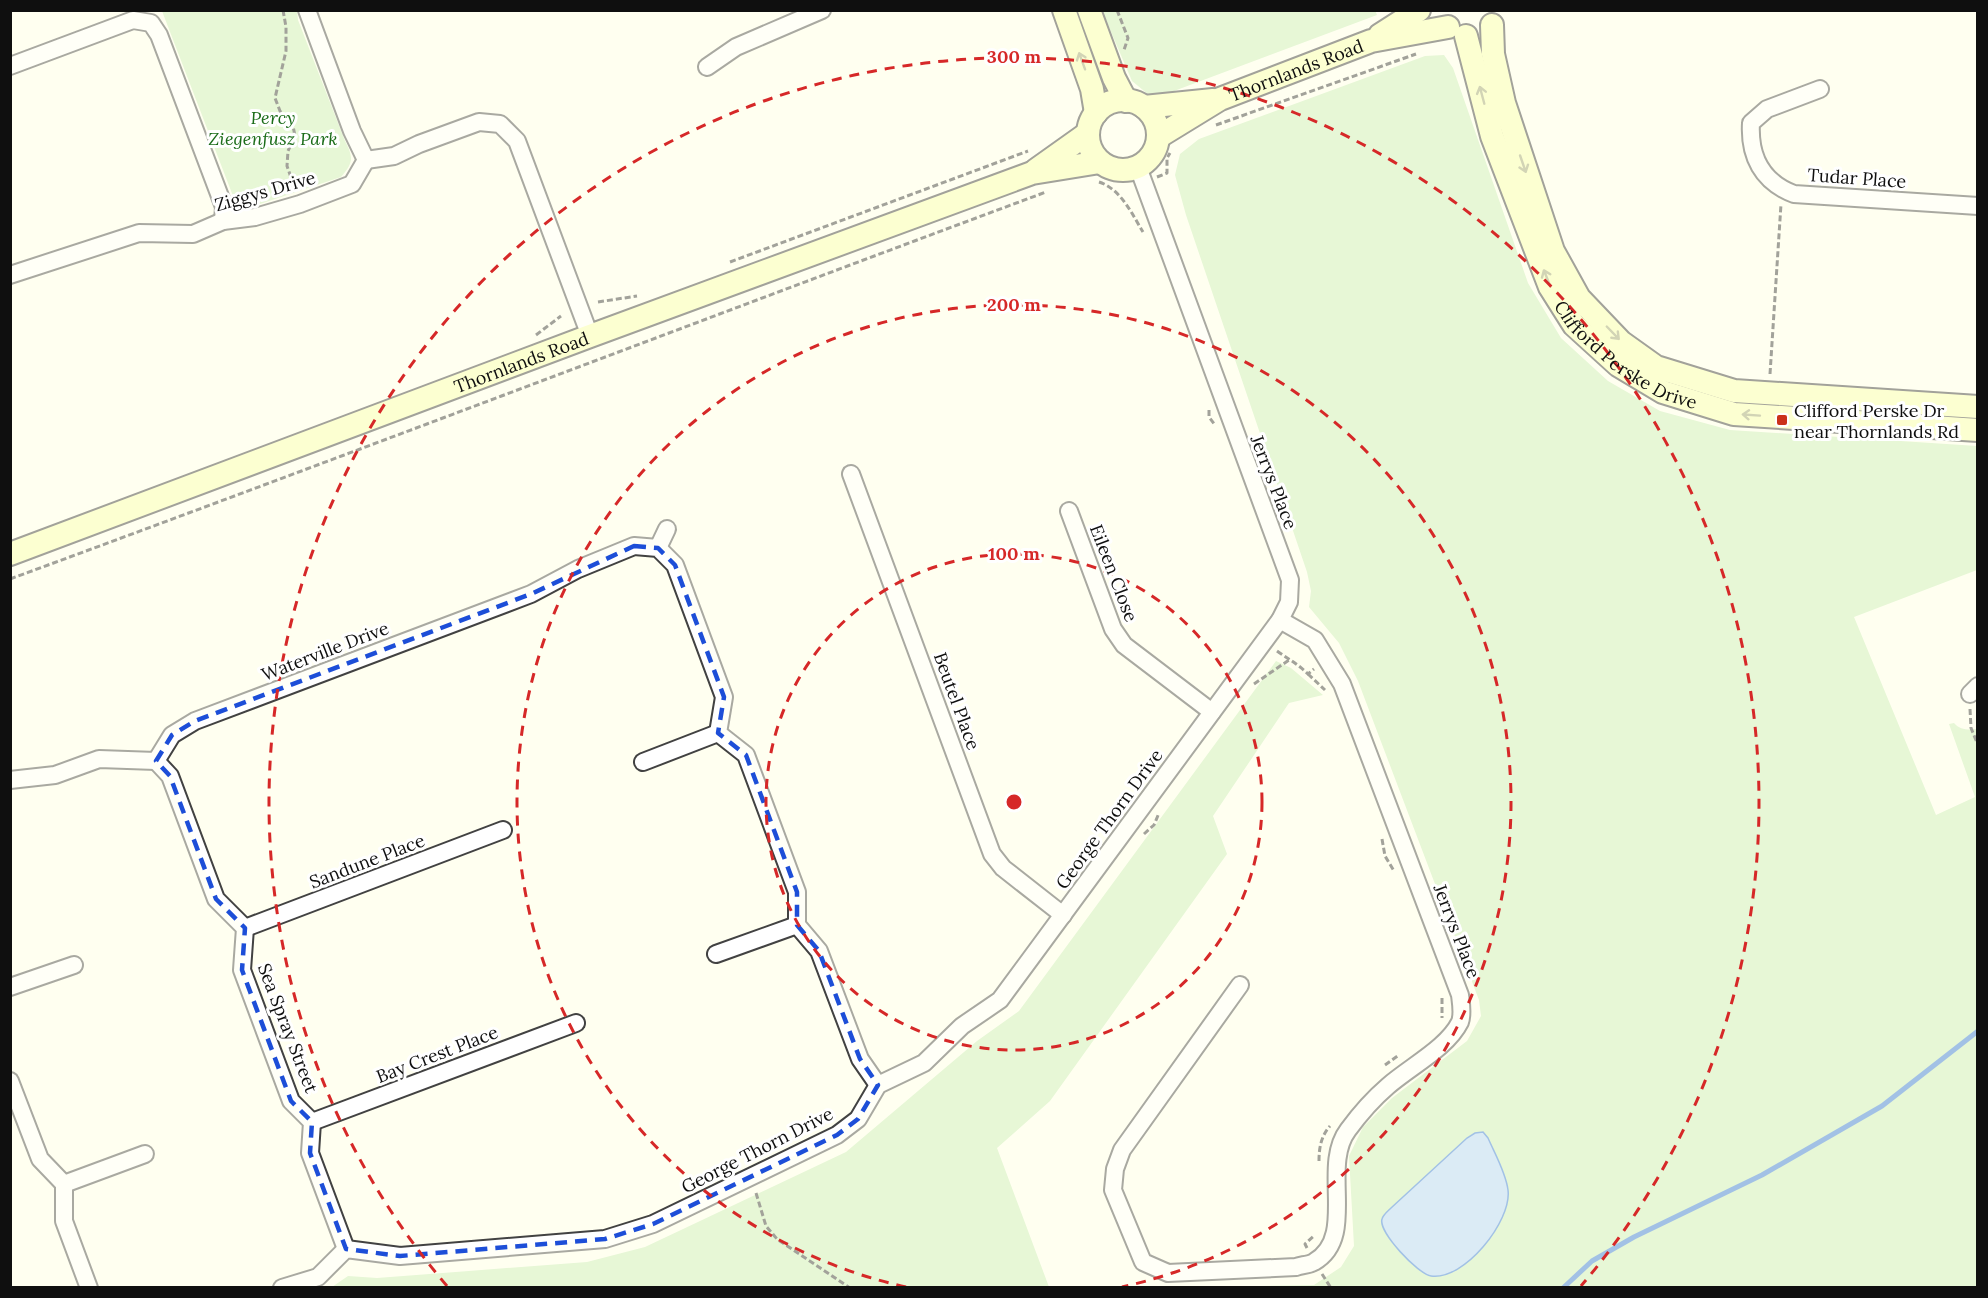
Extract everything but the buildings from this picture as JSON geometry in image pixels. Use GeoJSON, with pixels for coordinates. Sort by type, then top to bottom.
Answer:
{"type":"FeatureCollection","features":[{"type":"Feature","properties":{"kind":"street"},"geometry":{"type":"LineString","coordinates":[[307,10],[352,131],[366,160],[394,156],[418,144],[479,122],[500,124],[517,141],[590,336]]}},
{"type":"Feature","properties":{"kind":"street"},"geometry":{"type":"LineString","coordinates":[[707,67],[736,47],[822,10]]}},
{"type":"Feature","properties":{"kind":"street"},"geometry":{"type":"LineString","coordinates":[[1064,10],[1092,89],[1092,123],[1089,144],[1099,172]]}},
{"type":"Feature","properties":{"kind":"street"},"geometry":{"type":"LineString","coordinates":[[1089,10],[1114,78],[1135,104],[1152,116],[1157,126],[1158,137]]}},
{"type":"Feature","properties":{"kind":"street","name":"Thornlands Road"},"geometry":{"type":"LineString","coordinates":[[1371,41],[1419,10]]}},
{"type":"Feature","properties":{"kind":"street","name":"Thornlands Road"},"geometry":{"type":"LineString","coordinates":[[10,554],[1032,173],[1099,172],[1138,167],[1152,155],[1158,137],[1220,99],[1371,41],[1451,25],[1476,36],[1495,18]]}},
{"type":"Feature","properties":{"kind":"street","name":"Clifford Perske Drive"},"geometry":{"type":"LineString","coordinates":[[1495,18],[1493,54],[1513,133],[1553,251],[1579,298],[1621,342],[1656,367],[1734,391],[1977,407]]}},
{"type":"Feature","properties":{"kind":"street"},"geometry":{"type":"LineString","coordinates":[[10,66],[134,20],[151,23],[159,35],[224,207],[223,221]]}},
{"type":"Feature","properties":{"kind":"street","name":"Clifford Perske Drive"},"geometry":{"type":"LineString","coordinates":[[1451,25],[1550,287],[1574,325],[1618,365],[1663,392],[1734,414],[1977,430]]}},
{"type":"Feature","properties":{"kind":"street","name":"Tudar Place"},"geometry":{"type":"LineString","coordinates":[[1820,89],[1767,109],[1751,123],[1750,139],[1761,170],[1769,180],[1783,190],[1794,194],[1977,206]]}},
{"type":"Feature","properties":{"kind":"street","name":"Thornlands Road"},"geometry":{"type":"LineString","coordinates":[[1032,173],[1092,123],[1105,106],[1115,101],[1135,104],[1220,99]]}},
{"type":"Feature","properties":{"kind":"street","name":"Ziggys Drive"},"geometry":{"type":"LineString","coordinates":[[10,275],[139,233],[193,234],[223,221],[255,218],[300,204],[352,184],[366,160]]}},
{"type":"Feature","properties":{"kind":"street","name":"Jerrys Place"},"geometry":{"type":"LineString","coordinates":[[1138,167],[1290,580],[1289,602],[1280,620],[1315,640],[1342,684],[1460,994],[1462,1019],[1451,1036],[1387,1087],[1347,1131],[1339,1149],[1336,1168],[1336,1231],[1329,1247],[1314,1263]]}},
{"type":"Feature","properties":{"kind":"street","name":"Beutel Place"},"geometry":{"type":"LineString","coordinates":[[851,474],[992,854],[1003,868],[1063,915]]}},
{"type":"Feature","properties":{"kind":"street","name":"Eileen Close"},"geometry":{"type":"LineString","coordinates":[[1069,511],[1113,629],[1124,645],[1212,712]]}},
{"type":"Feature","properties":{"kind":"street"},"geometry":{"type":"LineString","coordinates":[[667,529],[658,548],[675,565],[724,697],[718,733]]}},
{"type":"Feature","properties":{"kind":"street","name":"Waterville Drive"},"geometry":{"type":"LineString","coordinates":[[156,761],[172,735],[195,721],[531,594],[578,569],[634,546],[658,548]]}},
{"type":"Feature","properties":{"kind":"street","name":"George Thorn Drive"},"geometry":{"type":"LineString","coordinates":[[346,1250],[400,1256],[605,1239],[653,1224],[837,1136],[858,1119],[878,1085],[924,1063],[962,1026],[1000,1000],[1280,620]]}},
{"type":"Feature","properties":{"kind":"street"},"geometry":{"type":"LineString","coordinates":[[643,762],[718,733]]}},
{"type":"Feature","properties":{"kind":"street"},"geometry":{"type":"LineString","coordinates":[[718,733],[746,755],[797,892],[797,925],[819,951],[860,1059],[878,1085]]}},
{"type":"Feature","properties":{"kind":"street"},"geometry":{"type":"LineString","coordinates":[[10,780],[55,775],[99,759],[156,761],[170,776],[216,900],[245,928]]}},
{"type":"Feature","properties":{"kind":"street","name":"Sandune Place"},"geometry":{"type":"LineString","coordinates":[[245,928],[503,830]]}},
{"type":"Feature","properties":{"kind":"street"},"geometry":{"type":"LineString","coordinates":[[716,954],[797,925]]}},
{"type":"Feature","properties":{"kind":"street","name":"Sea Spray Street"},"geometry":{"type":"LineString","coordinates":[[245,928],[242,970],[291,1101],[312,1122]]}},
{"type":"Feature","properties":{"kind":"street"},"geometry":{"type":"LineString","coordinates":[[10,987],[74,965]]}},
{"type":"Feature","properties":{"kind":"street"},"geometry":{"type":"LineString","coordinates":[[1240,985],[1122,1150],[1115,1169],[1113,1190],[1143,1262],[1154,1268],[1168,1273],[1296,1267],[1314,1263]]}},
{"type":"Feature","properties":{"kind":"street","name":"Bay Crest Place"},"geometry":{"type":"LineString","coordinates":[[312,1122],[576,1023]]}},
{"type":"Feature","properties":{"kind":"street"},"geometry":{"type":"LineString","coordinates":[[10,1081],[40,1159],[64,1184],[64,1221],[89,1287]]}},
{"type":"Feature","properties":{"kind":"street"},"geometry":{"type":"LineString","coordinates":[[282,1287],[318,1277],[346,1250],[310,1153],[312,1122]]}},
{"type":"Feature","properties":{"kind":"street"},"geometry":{"type":"LineString","coordinates":[[64,1184],[145,1154]]}},
{"type":"Feature","properties":{"kind":"path"},"geometry":{"type":"LineString","coordinates":[[283,10],[286,51],[275,98],[280,111],[293,126],[295,136],[288,151],[287,166],[300,204]]}},
{"type":"Feature","properties":{"kind":"path"},"geometry":{"type":"LineString","coordinates":[[726,263],[1029,151]]}},
{"type":"Feature","properties":{"kind":"path"},"geometry":{"type":"LineString","coordinates":[[1099,172],[1107,185],[1117,193],[1144,233]]}},
{"type":"Feature","properties":{"kind":"path"},"geometry":{"type":"LineString","coordinates":[[10,579],[289,477],[1049,190]]}},
{"type":"Feature","properties":{"kind":"path"},"geometry":{"type":"LineString","coordinates":[[1769,394],[1780,207],[1783,190]]}},
{"type":"Feature","properties":{"kind":"path"},"geometry":{"type":"LineString","coordinates":[[598,302],[637,297]]}},
{"type":"Feature","properties":{"kind":"path"},"geometry":{"type":"LineString","coordinates":[[1208,402],[1209,417],[1218,431]]}},
{"type":"Feature","properties":{"kind":"path"},"geometry":{"type":"LineString","coordinates":[[1265,641],[1289,660],[1297,663],[1325,690],[1329,700]]}},
{"type":"Feature","properties":{"kind":"path"},"geometry":{"type":"LineString","coordinates":[[1308,674],[1328,658]]}},
{"type":"Feature","properties":{"kind":"path"},"geometry":{"type":"LineString","coordinates":[[1974,690],[1971,728],[1977,745]]}},
{"type":"Feature","properties":{"kind":"path"},"geometry":{"type":"LineString","coordinates":[[1381,835],[1385,856],[1395,872]]}},
{"type":"Feature","properties":{"kind":"path"},"geometry":{"type":"LineString","coordinates":[[1439,990],[1443,1020]]}},
{"type":"Feature","properties":{"kind":"path"},"geometry":{"type":"LineString","coordinates":[[1379,1072],[1402,1052]]}},
{"type":"Feature","properties":{"kind":"path"},"geometry":{"type":"LineString","coordinates":[[1320,1170],[1319,1148],[1324,1132],[1332,1124]]}},
{"type":"Feature","properties":{"kind":"path"},"geometry":{"type":"LineString","coordinates":[[755,1191],[766,1226],[777,1239],[850,1287]]}},
{"type":"Feature","properties":{"kind":"path"},"geometry":{"type":"LineString","coordinates":[[1314,1263],[1305,1244],[1319,1232]]}},
{"type":"Feature","properties":{"kind":"highlighted area"},"geometry":{"type":"Polygon","coordinates":[[[634,546],[658,548],[675,565],[724,697],[718,733],[746,755],[797,892],[797,925],[819,951],[860,1059],[878,1085],[858,1119],[837,1135],[653,1224],[605,1239],[400,1256],[346,1249],[310,1153],[312,1122],[291,1101],[242,970],[245,928],[216,899],[170,776],[156,761],[172,735],[195,721],[531,594],[634,546]]]}},
{"type":"Feature","properties":{"kind":"green space"},"geometry":{"type":"Polygon","coordinates":[[[1375,10],[1377,15],[1166,94],[1149,95],[1132,81],[1102,11],[1375,10]]]}},
{"type":"Feature","properties":{"kind":"green space","name":"Percy Ziegenfusz Park"},"geometry":{"type":"Polygon","coordinates":[[[162,11],[297,11],[298,20],[350,152],[350,164],[341,177],[260,204],[244,206],[233,196],[162,11]]]}},
{"type":"Feature","properties":{"kind":"green space"},"geometry":{"type":"Polygon","coordinates":[[[1444,55],[1453,68],[1528,283],[1561,338],[1608,381],[1660,411],[1730,430],[1977,446],[1977,570],[1854,617],[1936,815],[1975,797],[1949,724],[1954,723],[1964,729],[1977,729],[1977,1287],[1213,1287],[1314,1285],[1341,1267],[1354,1246],[1349,1156],[1363,1127],[1392,1098],[1467,1041],[1481,1016],[1479,1000],[1358,681],[1339,643],[1309,607],[1311,591],[1307,572],[1186,215],[1175,175],[1180,154],[1199,139],[1425,56],[1444,55]]]}},
{"type":"Feature","properties":{"kind":"green space"},"geometry":{"type":"Polygon","coordinates":[[[1276,661],[1291,668],[1323,695],[1289,703],[1213,816],[1227,854],[1050,1101],[997,1148],[1049,1287],[332,1287],[348,1276],[377,1278],[587,1262],[645,1247],[846,1152],[977,1041],[1019,1011],[1276,661]]]}},
{"type":"Feature","properties":{"kind":"water"},"geometry":{"type":"Polygon","coordinates":[[[1483,1132],[1503,1170],[1507,1184],[1507,1203],[1502,1217],[1483,1247],[1458,1269],[1444,1275],[1425,1274],[1409,1261],[1392,1242],[1382,1225],[1382,1219],[1467,1138],[1475,1133],[1483,1132]]]}},
{"type":"Feature","properties":{"kind":"waterway"},"geometry":{"type":"LineString","coordinates":[[1563,1288],[1592,1261],[1634,1237],[1762,1175],[1882,1106],[1978,1031]]}},
{"type":"Feature","properties":{"kind":"place","name":"Clifford Perske Dr near Thornlands Rd"},"geometry":{"type":"Point","coordinates":[1782,420]}}]}
